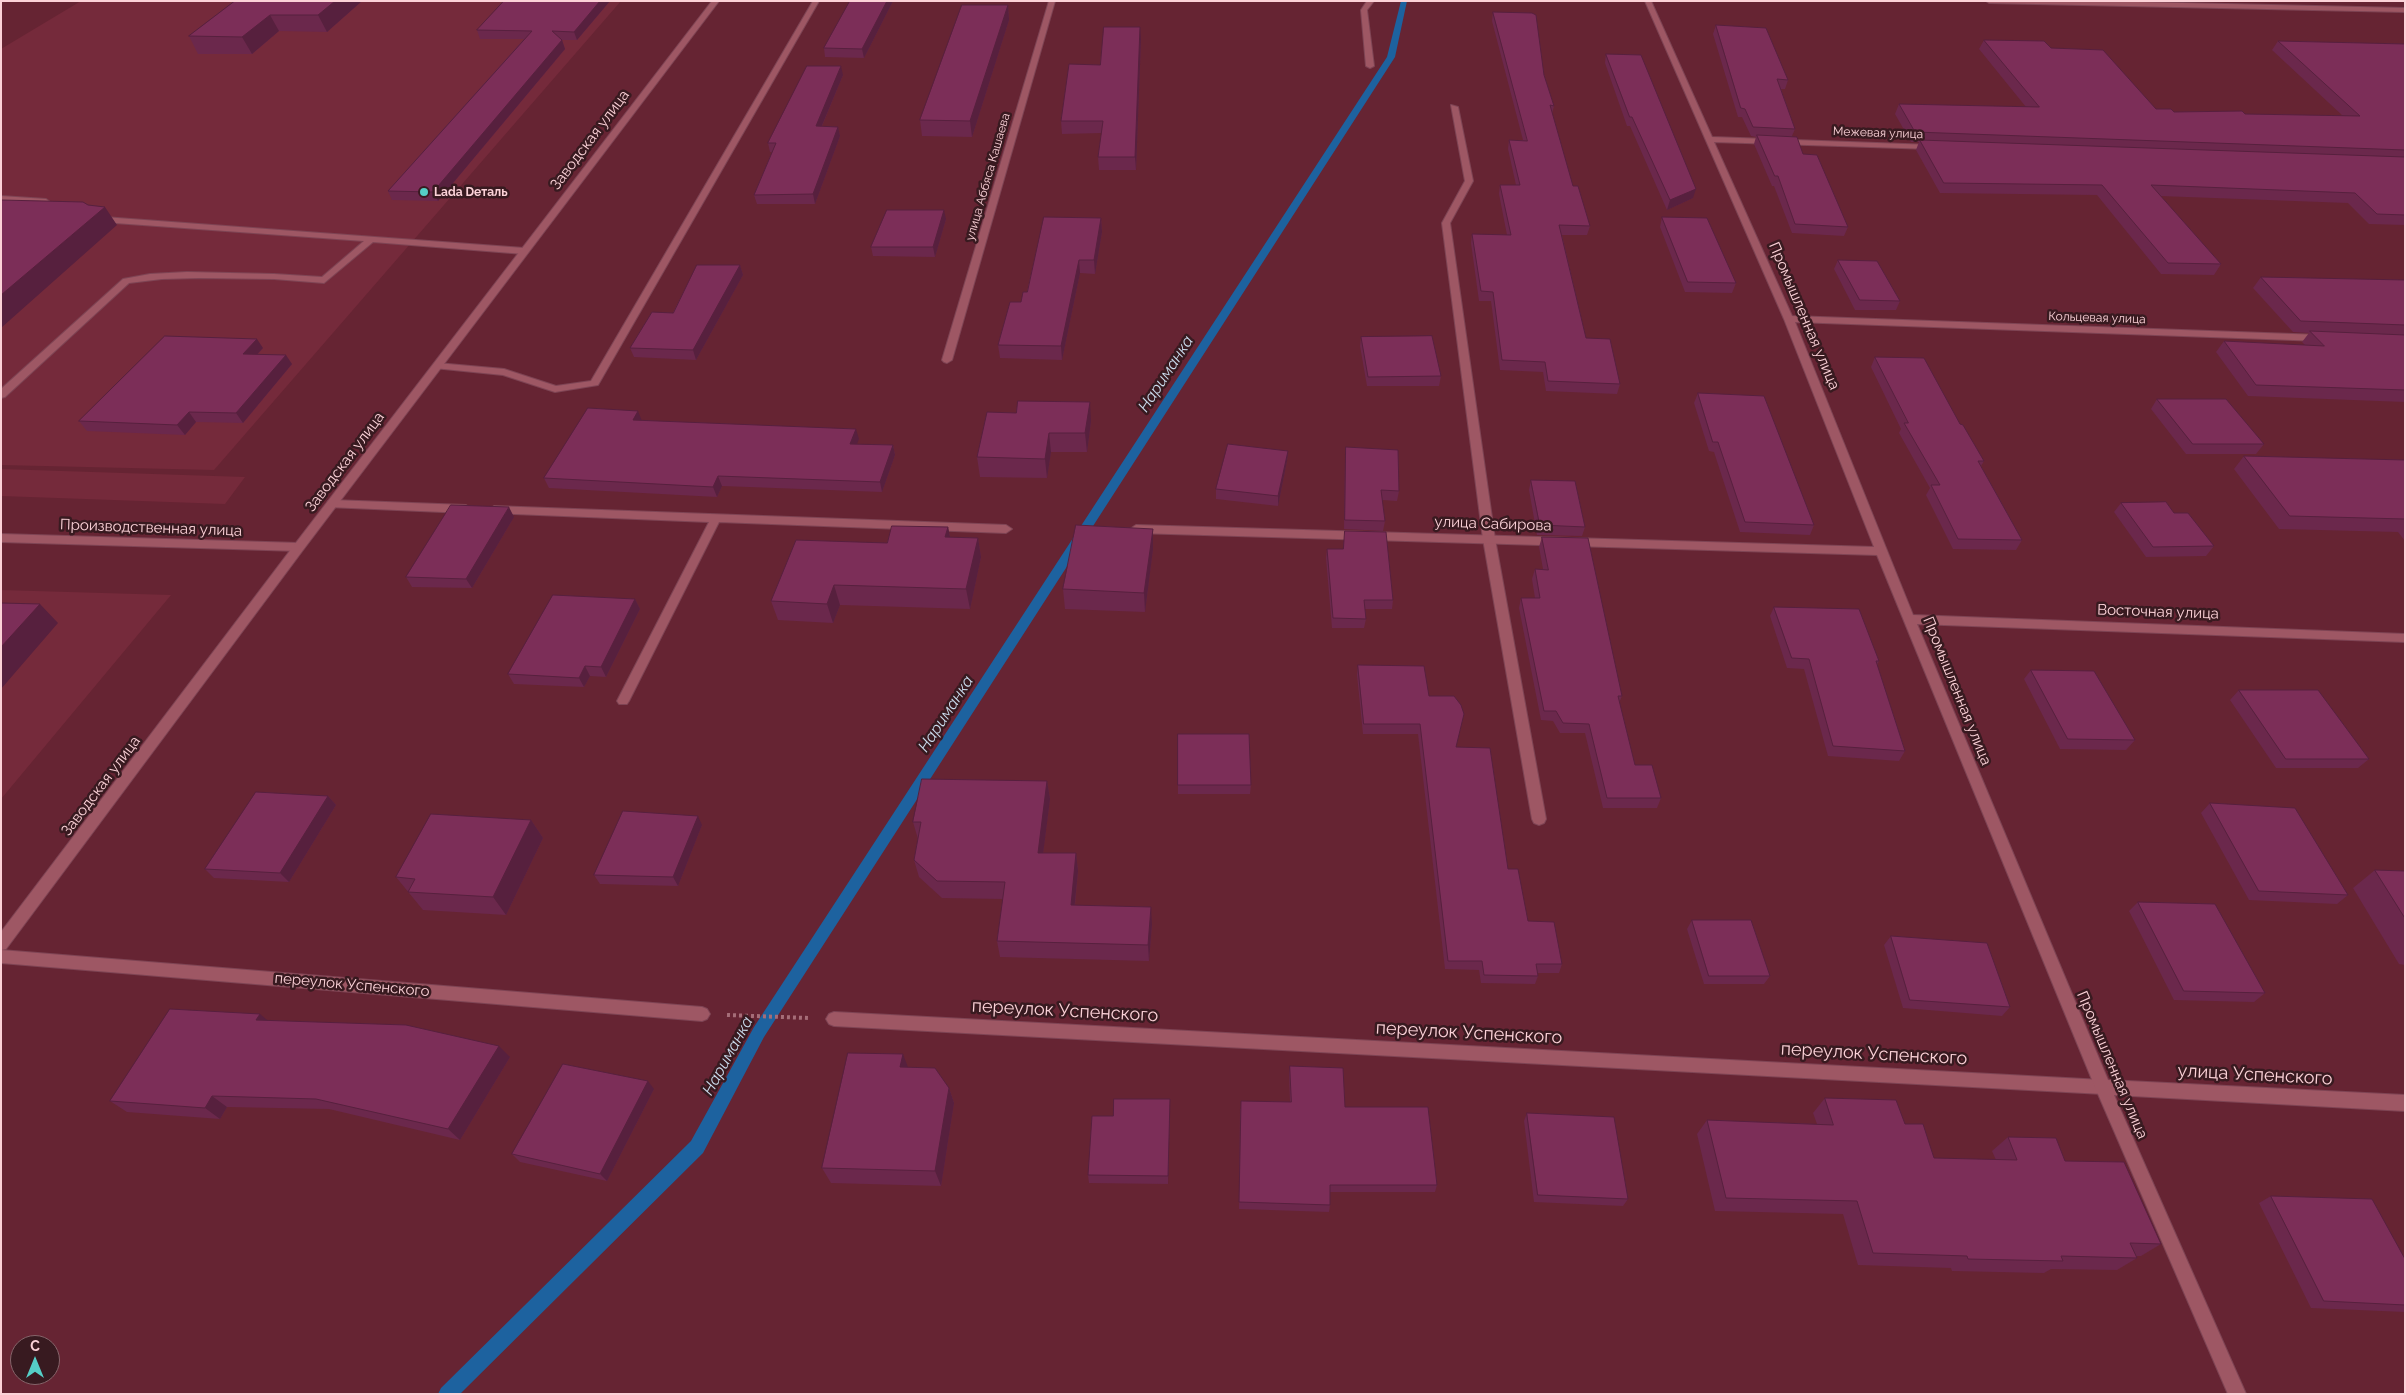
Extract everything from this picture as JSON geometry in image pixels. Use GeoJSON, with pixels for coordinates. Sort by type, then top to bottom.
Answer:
{"type":"FeatureCollection","features":[{"type":"Feature","properties":{"kind":"street","name":"Заводская улица"},"geometry":{"type":"LineString","coordinates":[[1,944],[299,547],[716,1]]}},
{"type":"Feature","properties":{"kind":"street"},"geometry":{"type":"LineString","coordinates":[[438,366],[504,372],[555,389],[595,383],[816,1]]}},
{"type":"Feature","properties":{"kind":"street","name":"улица Аббяса Кашаева"},"geometry":{"type":"LineString","coordinates":[[947,360],[1052,1]]}},
{"type":"Feature","properties":{"kind":"street"},"geometry":{"type":"LineString","coordinates":[[1370,66],[1364,10],[1371,1]]}},
{"type":"Feature","properties":{"kind":"street","name":"Промышленная улица"},"geometry":{"type":"LineString","coordinates":[[1648,1],[1789,319],[1881,551],[2103,1086],[2237,1394]]}},
{"type":"Feature","properties":{"kind":"street"},"geometry":{"type":"LineString","coordinates":[[1989,1],[2405,10]]}},
{"type":"Feature","properties":{"kind":"street"},"geometry":{"type":"LineString","coordinates":[[1454,107],[1469,181],[1446,223],[1489,539],[1539,819]]}},
{"type":"Feature","properties":{"kind":"street","name":"Межевая улица"},"geometry":{"type":"LineString","coordinates":[[1710,139],[1938,147]]}},
{"type":"Feature","properties":{"kind":"street"},"geometry":{"type":"LineString","coordinates":[[1,198],[57,203]]}},
{"type":"Feature","properties":{"kind":"street"},"geometry":{"type":"LineString","coordinates":[[96,207],[101,219],[524,251]]}},
{"type":"Feature","properties":{"kind":"street"},"geometry":{"type":"LineString","coordinates":[[2,393],[126,281],[152,275],[293,276],[324,280],[372,239]]}},
{"type":"Feature","properties":{"kind":"street","name":"Кольцевая улица"},"geometry":{"type":"LineString","coordinates":[[1789,319],[2335,339]]}},
{"type":"Feature","properties":{"kind":"street"},"geometry":{"type":"LineString","coordinates":[[332,504],[1006,529]]}},
{"type":"Feature","properties":{"kind":"street"},"geometry":{"type":"LineString","coordinates":[[623,701],[716,518]]}},
{"type":"Feature","properties":{"kind":"street","name":"улица Сабирова"},"geometry":{"type":"LineString","coordinates":[[1134,529],[1881,551]]}},
{"type":"Feature","properties":{"kind":"street","name":"Производственная улица"},"geometry":{"type":"LineString","coordinates":[[1,538],[299,547]]}},
{"type":"Feature","properties":{"kind":"street","name":"Восточная улица"},"geometry":{"type":"LineString","coordinates":[[1910,619],[2405,638]]}},
{"type":"Feature","properties":{"kind":"street","name":"переулок Успенского"},"geometry":{"type":"LineString","coordinates":[[1,956],[702,1014]]}},
{"type":"Feature","properties":{"kind":"street","name":"переулок Успенского"},"geometry":{"type":"LineString","coordinates":[[834,1019],[2103,1086]]}},
{"type":"Feature","properties":{"kind":"street","name":"улица Успенского"},"geometry":{"type":"LineString","coordinates":[[2103,1086],[2405,1103]]}},
{"type":"Feature","properties":{"kind":"path"},"geometry":{"type":"LineString","coordinates":[[702,1014],[834,1019]]}},
{"type":"Feature","properties":{"kind":"shaded area"},"geometry":{"type":"Polygon","coordinates":[[[81,1],[621,1],[214,470],[1,465],[1,49],[81,1]]]}},
{"type":"Feature","properties":{"kind":"shaded area"},"geometry":{"type":"Polygon","coordinates":[[[1,469],[245,477],[225,504],[1,496],[1,469]]]}},
{"type":"Feature","properties":{"kind":"shaded area"},"geometry":{"type":"Polygon","coordinates":[[[1,590],[171,595],[1,799],[1,590]]]}},
{"type":"Feature","properties":{"kind":"building"},"geometry":{"type":"Polygon","coordinates":[[[235,1],[335,1],[318,15],[270,15],[242,37],[189,36],[235,1]]]}},
{"type":"Feature","properties":{"kind":"building"},"geometry":{"type":"Polygon","coordinates":[[[504,1],[600,1],[574,32],[552,31],[562,40],[433,192],[388,191],[532,31],[477,30],[504,1]]]}},
{"type":"Feature","properties":{"kind":"building"},"geometry":{"type":"Polygon","coordinates":[[[850,1],[887,1],[862,49],[824,48],[850,1]]]}},
{"type":"Feature","properties":{"kind":"building"},"geometry":{"type":"Polygon","coordinates":[[[962,5],[1008,5],[970,121],[920,120],[962,5]]]}},
{"type":"Feature","properties":{"kind":"building"},"geometry":{"type":"Polygon","coordinates":[[[1493,12],[1532,13],[1536,15],[1544,75],[1554,106],[1550,105],[1573,186],[1578,186],[1590,226],[1559,225],[1586,338],[1610,339],[1620,384],[1548,381],[1545,362],[1502,360],[1493,292],[1481,291],[1472,234],[1511,235],[1500,185],[1520,185],[1509,140],[1527,141],[1493,12]]]}},
{"type":"Feature","properties":{"kind":"building"},"geometry":{"type":"Polygon","coordinates":[[[1716,25],[1766,28],[1788,80],[1777,79],[1795,129],[1753,127],[1745,109],[1741,108],[1716,25]]]}},
{"type":"Feature","properties":{"kind":"building"},"geometry":{"type":"Polygon","coordinates":[[[1104,27],[1140,27],[1135,157],[1098,157],[1103,121],[1061,121],[1069,64],[1100,65],[1104,27]]]}},
{"type":"Feature","properties":{"kind":"building"},"geometry":{"type":"Polygon","coordinates":[[[1984,40],[2044,41],[2051,48],[2103,50],[2156,109],[2171,109],[2174,112],[2242,111],[2245,114],[2360,116],[2278,41],[2405,44],[2405,150],[1915,132],[1899,104],[2039,107],[1984,40]]]}},
{"type":"Feature","properties":{"kind":"building"},"geometry":{"type":"Polygon","coordinates":[[[1606,54],[1641,55],[1696,189],[1670,200],[1632,117],[1630,117],[1606,54]]]}},
{"type":"Feature","properties":{"kind":"building"},"geometry":{"type":"Polygon","coordinates":[[[807,66],[841,66],[816,126],[838,127],[813,194],[754,195],[776,143],[768,143],[807,66]]]}},
{"type":"Feature","properties":{"kind":"building"},"geometry":{"type":"Polygon","coordinates":[[[1757,135],[1797,137],[1803,154],[1817,155],[1848,227],[1795,224],[1778,176],[1775,176],[1757,135]]]}},
{"type":"Feature","properties":{"kind":"building"},"geometry":{"type":"Polygon","coordinates":[[[1920,140],[2405,157],[2405,215],[2377,214],[2355,193],[2151,185],[2221,264],[2168,263],[2102,185],[1944,183],[1920,140]]]}},
{"type":"Feature","properties":{"kind":"building"},"geometry":{"type":"Polygon","coordinates":[[[1,200],[83,202],[88,205],[105,207],[1,295],[1,200]]]}},
{"type":"Feature","properties":{"kind":"building"},"geometry":{"type":"Polygon","coordinates":[[[887,210],[944,210],[933,247],[871,247],[887,210]]]}},
{"type":"Feature","properties":{"kind":"building"},"geometry":{"type":"Polygon","coordinates":[[[1044,217],[1101,218],[1094,260],[1079,260],[1061,346],[998,345],[1010,302],[1021,302],[1023,292],[1027,292],[1044,217]]]}},
{"type":"Feature","properties":{"kind":"building"},"geometry":{"type":"Polygon","coordinates":[[[1662,217],[1707,218],[1736,283],[1688,282],[1662,217]]]}},
{"type":"Feature","properties":{"kind":"building"},"geometry":{"type":"Polygon","coordinates":[[[1838,260],[1877,261],[1900,301],[1860,300],[1838,260]]]}},
{"type":"Feature","properties":{"kind":"building"},"geometry":{"type":"Polygon","coordinates":[[[697,265],[740,265],[693,350],[630,348],[652,312],[673,313],[697,265]]]}},
{"type":"Feature","properties":{"kind":"building"},"geometry":{"type":"Polygon","coordinates":[[[2261,277],[2405,280],[2405,325],[2301,321],[2261,277]]]}},
{"type":"Feature","properties":{"kind":"building"},"geometry":{"type":"Polygon","coordinates":[[[2310,331],[2405,335],[2405,390],[2256,385],[2224,341],[2324,346],[2310,331]]]}},
{"type":"Feature","properties":{"kind":"building"},"geometry":{"type":"Polygon","coordinates":[[[165,336],[257,339],[243,354],[286,355],[236,413],[189,412],[177,425],[79,421],[165,336]]]}},
{"type":"Feature","properties":{"kind":"building"},"geometry":{"type":"Polygon","coordinates":[[[1432,336],[1441,376],[1368,377],[1361,337],[1432,336]]]}},
{"type":"Feature","properties":{"kind":"building"},"geometry":{"type":"Polygon","coordinates":[[[1875,357],[1924,358],[1960,424],[1963,425],[1984,461],[1978,461],[2022,540],[1958,539],[1931,485],[1940,485],[1904,423],[1908,423],[1875,357]]]}},
{"type":"Feature","properties":{"kind":"building"},"geometry":{"type":"Polygon","coordinates":[[[1698,393],[1764,396],[1814,525],[1745,522],[1718,442],[1713,442],[1698,393]]]}},
{"type":"Feature","properties":{"kind":"building"},"geometry":{"type":"Polygon","coordinates":[[[2157,399],[2226,399],[2264,444],[2193,444],[2157,399]]]}},
{"type":"Feature","properties":{"kind":"building"},"geometry":{"type":"Polygon","coordinates":[[[1018,401],[1090,402],[1085,433],[1049,433],[1045,459],[977,457],[987,412],[1016,413],[1018,401]]]}},
{"type":"Feature","properties":{"kind":"building"},"geometry":{"type":"Polygon","coordinates":[[[588,408],[638,411],[633,420],[856,429],[850,444],[893,445],[880,482],[718,476],[713,487],[544,478],[588,408]]]}},
{"type":"Feature","properties":{"kind":"building"},"geometry":{"type":"Polygon","coordinates":[[[1228,444],[1288,451],[1278,496],[1216,489],[1228,444]]]}},
{"type":"Feature","properties":{"kind":"building"},"geometry":{"type":"Polygon","coordinates":[[[1346,447],[1398,450],[1399,491],[1381,490],[1385,521],[1345,520],[1346,447]]]}},
{"type":"Feature","properties":{"kind":"building"},"geometry":{"type":"Polygon","coordinates":[[[2244,456],[2405,460],[2405,519],[2290,516],[2244,456]]]}},
{"type":"Feature","properties":{"kind":"building"},"geometry":{"type":"Polygon","coordinates":[[[1531,480],[1575,481],[1585,527],[1540,525],[1531,480]]]}},
{"type":"Feature","properties":{"kind":"building"},"geometry":{"type":"Polygon","coordinates":[[[2166,502],[2174,513],[2188,513],[2214,546],[2153,547],[2121,503],[2166,502]]]}},
{"type":"Feature","properties":{"kind":"building"},"geometry":{"type":"Polygon","coordinates":[[[451,505],[509,507],[466,579],[406,577],[451,505]]]}},
{"type":"Feature","properties":{"kind":"building"},"geometry":{"type":"Polygon","coordinates":[[[1076,525],[1153,529],[1144,593],[1063,589],[1076,525]]]}},
{"type":"Feature","properties":{"kind":"building"},"geometry":{"type":"Polygon","coordinates":[[[892,526],[948,527],[945,537],[978,538],[966,589],[834,585],[827,604],[771,601],[796,540],[887,543],[892,526]]]}},
{"type":"Feature","properties":{"kind":"building"},"geometry":{"type":"Polygon","coordinates":[[[1345,531],[1386,532],[1393,600],[1364,600],[1366,619],[1333,618],[1327,549],[1343,549],[1345,531]]]}},
{"type":"Feature","properties":{"kind":"building"},"geometry":{"type":"Polygon","coordinates":[[[1542,537],[1588,538],[1622,696],[1618,696],[1635,765],[1652,765],[1661,798],[1607,798],[1589,724],[1563,723],[1556,711],[1544,711],[1521,598],[1540,598],[1535,569],[1548,570],[1542,537]]]}},
{"type":"Feature","properties":{"kind":"building"},"geometry":{"type":"Polygon","coordinates":[[[553,595],[635,599],[601,667],[585,666],[579,678],[508,674],[553,595]]]}},
{"type":"Feature","properties":{"kind":"building"},"geometry":{"type":"Polygon","coordinates":[[[1,603],[40,604],[1,647],[1,603]]]}},
{"type":"Feature","properties":{"kind":"building"},"geometry":{"type":"Polygon","coordinates":[[[1774,607],[1859,609],[1879,661],[1876,661],[1905,751],[1833,746],[1809,659],[1792,658],[1774,607]]]}},
{"type":"Feature","properties":{"kind":"building"},"geometry":{"type":"Polygon","coordinates":[[[1358,665],[1424,666],[1429,696],[1454,696],[1461,705],[1464,714],[1456,747],[1490,748],[1508,869],[1518,869],[1528,921],[1554,922],[1562,964],[1536,964],[1538,976],[1484,975],[1482,961],[1448,961],[1420,724],[1364,724],[1358,665]]]}},
{"type":"Feature","properties":{"kind":"building"},"geometry":{"type":"Polygon","coordinates":[[[2031,670],[2094,671],[2135,740],[2068,739],[2031,670]]]}},
{"type":"Feature","properties":{"kind":"building"},"geometry":{"type":"Polygon","coordinates":[[[2239,690],[2318,690],[2369,759],[2286,759],[2239,690]]]}},
{"type":"Feature","properties":{"kind":"building"},"geometry":{"type":"Polygon","coordinates":[[[1178,734],[1249,734],[1251,785],[1178,785],[1178,734]]]}},
{"type":"Feature","properties":{"kind":"building"},"geometry":{"type":"Polygon","coordinates":[[[922,779],[1047,781],[1038,853],[1076,853],[1071,905],[1151,907],[1148,945],[997,941],[1005,882],[937,881],[914,860],[921,822],[913,822],[922,779]]]}},
{"type":"Feature","properties":{"kind":"building"},"geometry":{"type":"Polygon","coordinates":[[[256,792],[328,796],[280,873],[205,869],[256,792]]]}},
{"type":"Feature","properties":{"kind":"building"},"geometry":{"type":"Polygon","coordinates":[[[2210,803],[2295,808],[2348,895],[2259,891],[2210,803]]]}},
{"type":"Feature","properties":{"kind":"building"},"geometry":{"type":"Polygon","coordinates":[[[623,811],[698,816],[673,877],[594,875],[623,811]]]}},
{"type":"Feature","properties":{"kind":"building"},"geometry":{"type":"Polygon","coordinates":[[[431,814],[531,820],[493,897],[408,892],[415,879],[396,877],[431,814]]]}},
{"type":"Feature","properties":{"kind":"building"},"geometry":{"type":"Polygon","coordinates":[[[2375,870],[2405,871],[2405,918],[2375,870]]]}},
{"type":"Feature","properties":{"kind":"building"},"geometry":{"type":"Polygon","coordinates":[[[2138,902],[2215,904],[2265,993],[2184,991],[2138,902]]]}},
{"type":"Feature","properties":{"kind":"building"},"geometry":{"type":"Polygon","coordinates":[[[1692,920],[1751,920],[1770,976],[1709,976],[1692,920]]]}},
{"type":"Feature","properties":{"kind":"building"},"geometry":{"type":"Polygon","coordinates":[[[1891,936],[1987,943],[2010,1007],[1910,1000],[1891,936]]]}},
{"type":"Feature","properties":{"kind":"building"},"geometry":{"type":"Polygon","coordinates":[[[170,1009],[260,1014],[256,1020],[406,1025],[499,1046],[448,1129],[316,1099],[212,1096],[205,1108],[110,1101],[170,1009]]]}},
{"type":"Feature","properties":{"kind":"building"},"geometry":{"type":"Polygon","coordinates":[[[848,1053],[903,1054],[900,1067],[935,1068],[949,1088],[935,1171],[822,1168],[848,1053]]]}},
{"type":"Feature","properties":{"kind":"building"},"geometry":{"type":"Polygon","coordinates":[[[563,1064],[648,1081],[600,1174],[512,1154],[563,1064]]]}},
{"type":"Feature","properties":{"kind":"building"},"geometry":{"type":"Polygon","coordinates":[[[1290,1066],[1343,1068],[1345,1107],[1428,1107],[1437,1185],[1330,1185],[1330,1205],[1239,1202],[1241,1101],[1291,1102],[1290,1066]]]}},
{"type":"Feature","properties":{"kind":"building"},"geometry":{"type":"Polygon","coordinates":[[[1825,1098],[1896,1100],[1905,1124],[1923,1124],[1934,1158],[2017,1160],[2008,1137],[2056,1138],[2065,1161],[2124,1162],[2161,1244],[2130,1243],[2137,1258],[2061,1256],[2063,1261],[1968,1259],[1967,1256],[1873,1253],[1857,1201],[1726,1198],[1707,1120],[1833,1125],[1825,1098]]]}},
{"type":"Feature","properties":{"kind":"building"},"geometry":{"type":"Polygon","coordinates":[[[1114,1099],[1170,1099],[1168,1176],[1088,1175],[1092,1116],[1113,1116],[1114,1099]]]}},
{"type":"Feature","properties":{"kind":"building"},"geometry":{"type":"Polygon","coordinates":[[[1527,1113],[1614,1117],[1628,1199],[1538,1195],[1527,1113]]]}},
{"type":"Feature","properties":{"kind":"building"},"geometry":{"type":"Polygon","coordinates":[[[2271,1196],[2372,1199],[2405,1259],[2405,1305],[2324,1301],[2271,1196]]]}},
{"type":"Feature","properties":{"kind":"waterway","name":"Нариманка"},"geometry":{"type":"LineString","coordinates":[[447,1394],[697,1147],[759,1032],[1391,57],[1404,1]]}},
{"type":"Feature","properties":{"kind":"place","name":"Lada Dеталь"},"geometry":{"type":"Point","coordinates":[424,192]}}]}
